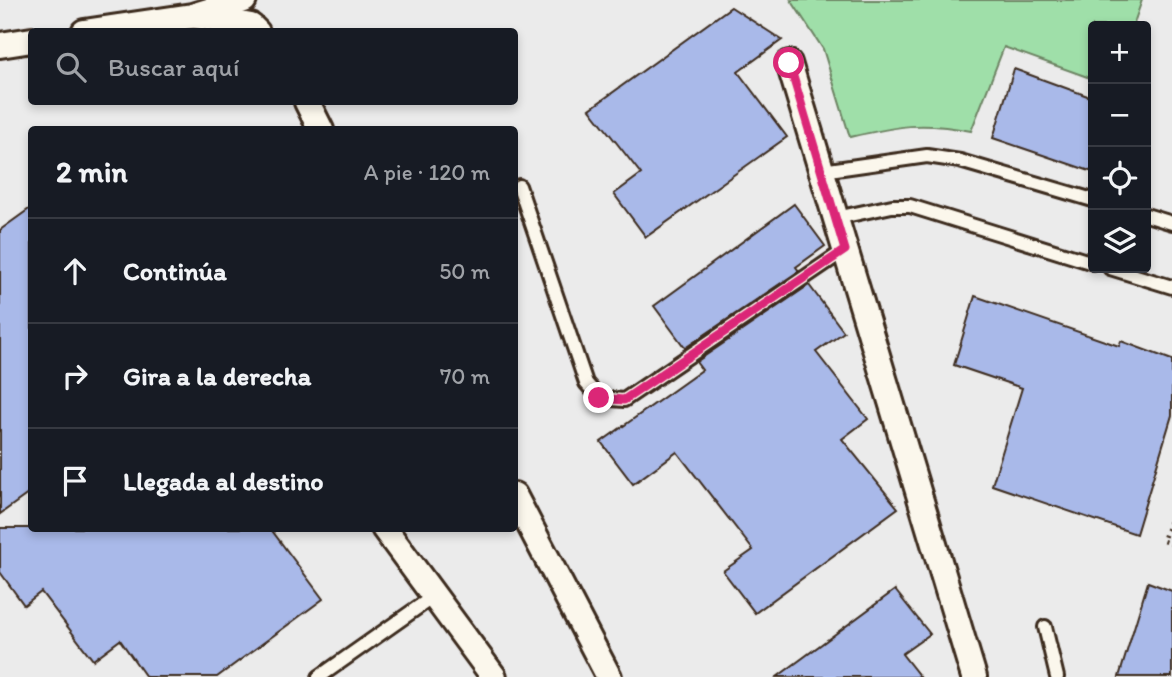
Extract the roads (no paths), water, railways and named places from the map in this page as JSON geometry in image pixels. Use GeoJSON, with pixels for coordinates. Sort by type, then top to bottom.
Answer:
{"type":"FeatureCollection","features":[{"type":"Feature","properties":{"kind":"street"},"geometry":{"type":"LineString","coordinates":[[111,28],[192,16],[244,0]]}},
{"type":"Feature","properties":{"kind":"street"},"geometry":{"type":"LineString","coordinates":[[192,16],[253,28]]}},
{"type":"Feature","properties":{"kind":"street"},"geometry":{"type":"LineString","coordinates":[[0,46],[28,41]]}},
{"type":"Feature","properties":{"kind":"street"},"geometry":{"type":"LineString","coordinates":[[789,63],[974,677]]}},
{"type":"Feature","properties":{"kind":"street"},"geometry":{"type":"LineString","coordinates":[[308,105],[319,126]]}},
{"type":"Feature","properties":{"kind":"street"},"geometry":{"type":"LineString","coordinates":[[518,503],[608,677]]}},
{"type":"Feature","properties":{"kind":"street"},"geometry":{"type":"LineString","coordinates":[[387,532],[494,677]]}},
{"type":"Feature","properties":{"kind":"lane"},"geometry":{"type":"LineString","coordinates":[[822,171],[927,156],[960,161],[1088,199]]}},
{"type":"Feature","properties":{"kind":"lane"},"geometry":{"type":"LineString","coordinates":[[519,186],[586,383],[599,398],[624,400],[845,250]]}},
{"type":"Feature","properties":{"kind":"lane"},"geometry":{"type":"LineString","coordinates":[[836,218],[891,206],[910,206],[1088,261]]}},
{"type":"Feature","properties":{"kind":"lane"},"geometry":{"type":"LineString","coordinates":[[1151,217],[1172,223]]}},
{"type":"Feature","properties":{"kind":"lane"},"geometry":{"type":"LineString","coordinates":[[1126,273],[1172,287]]}},
{"type":"Feature","properties":{"kind":"lane"},"geometry":{"type":"LineString","coordinates":[[319,677],[434,596]]}},
{"type":"Feature","properties":{"kind":"lane"},"geometry":{"type":"LineString","coordinates":[[1045,627],[1057,677]]}}]}
